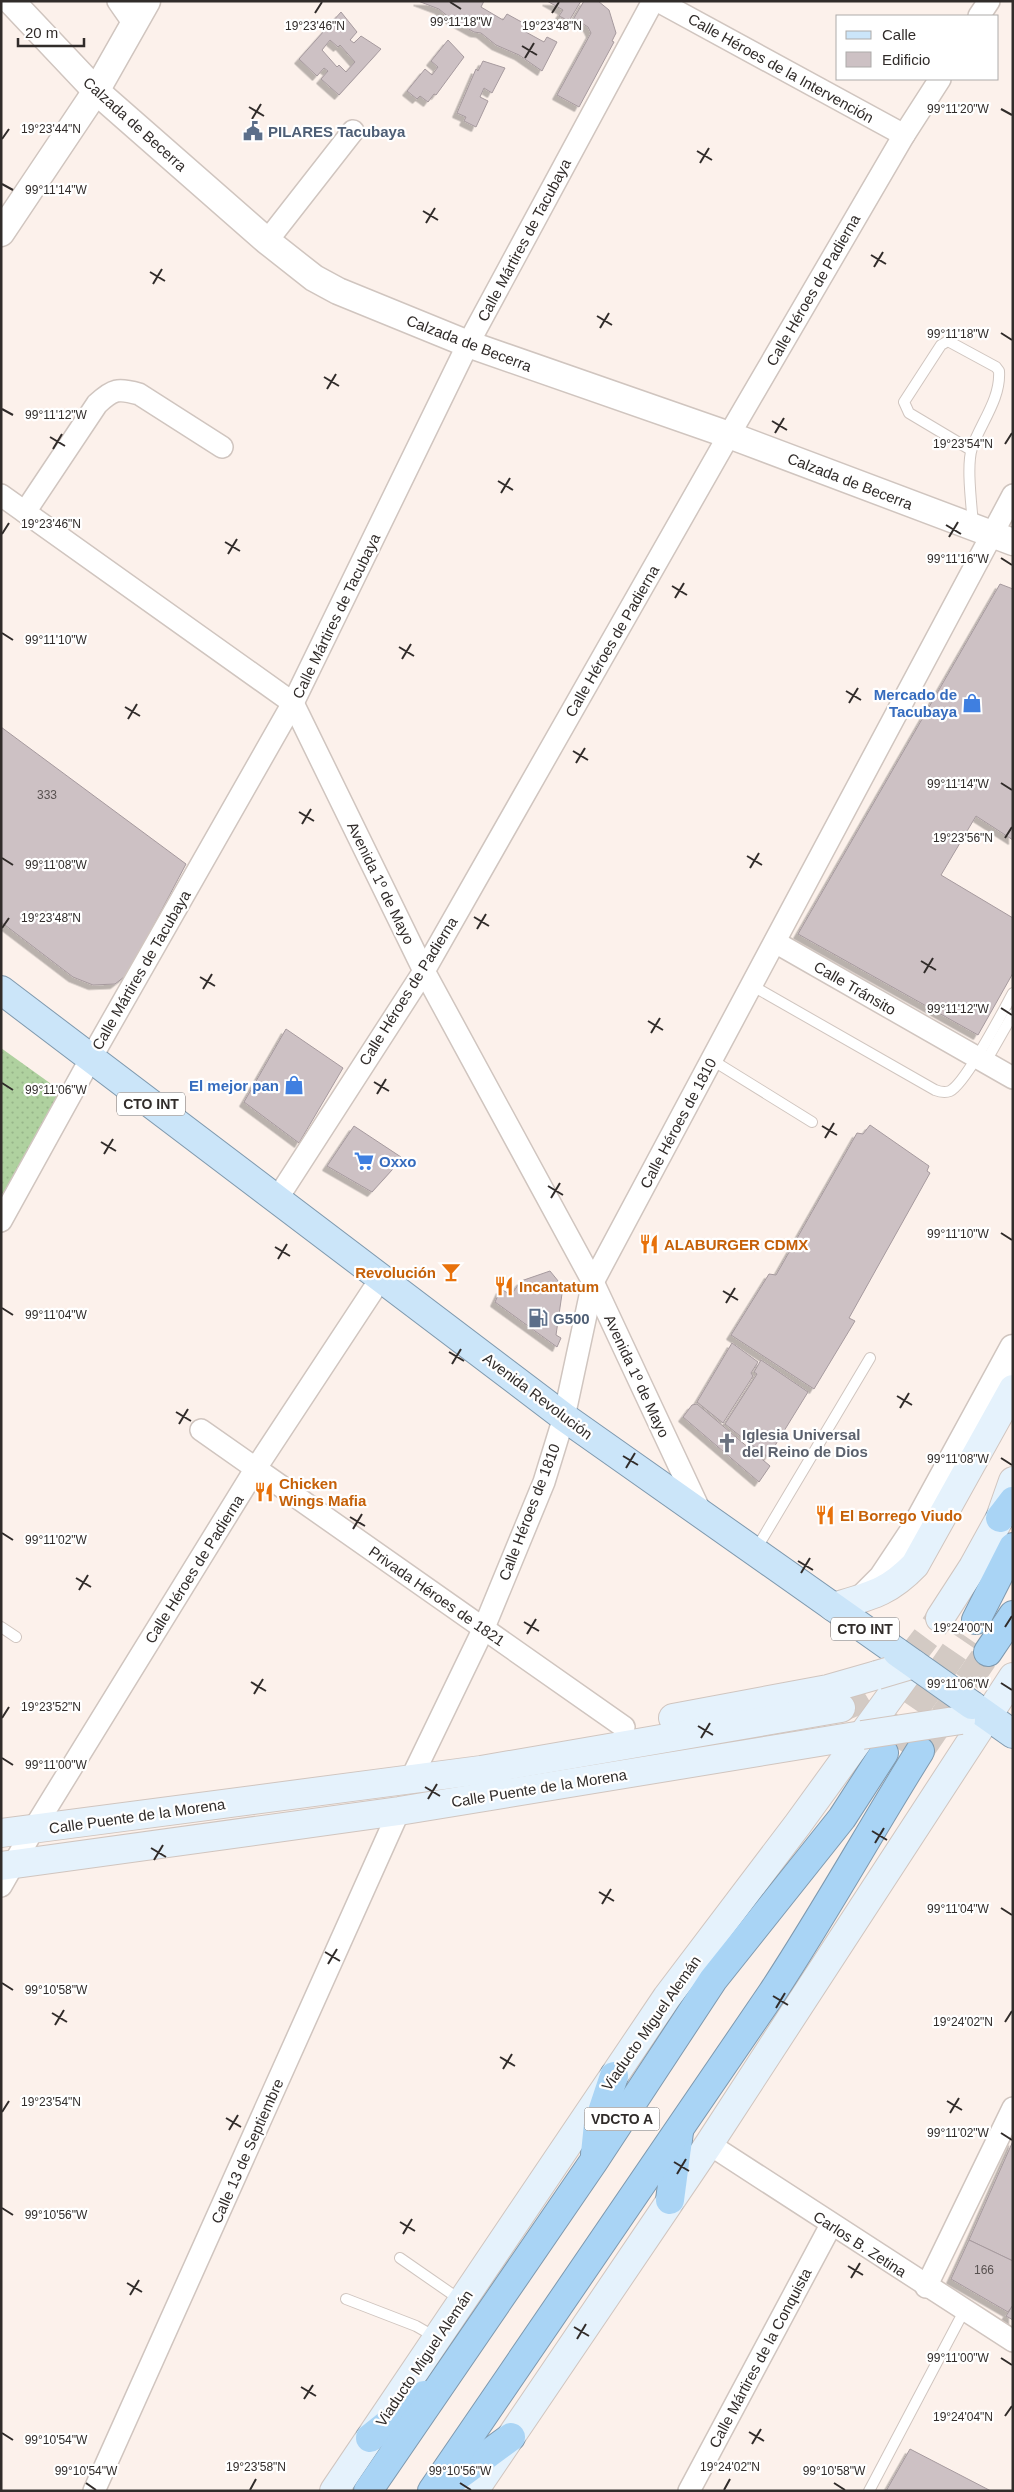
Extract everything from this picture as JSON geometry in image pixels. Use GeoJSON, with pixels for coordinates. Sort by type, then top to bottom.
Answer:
{"type":"FeatureCollection","features":[{"type":"Feature","properties":{"kind":"highway"},"geometry":{"type":"LineString","coordinates":[[1013,1547],[970,1628],[1013,1571]]}},
{"type":"Feature","properties":{"kind":"highway"},"geometry":{"type":"LineString","coordinates":[[988,1652],[1010,1622]]}},
{"type":"Feature","properties":{"kind":"highway","name":"VDCTO A"},"geometry":{"type":"LineString","coordinates":[[432,2491],[818,1923],[861,1846],[920,1751]]}},
{"type":"Feature","properties":{"kind":"highway","name":"Viaducto Miguel Alemán"},"geometry":{"type":"LineString","coordinates":[[368,2491],[594,2161],[713,1980],[842,1818],[884,1753]]}},
{"type":"Feature","properties":{"kind":"highway"},"geometry":{"type":"LineString","coordinates":[[594,2161],[598,2124],[614,2076]]}},
{"type":"Feature","properties":{"kind":"highway"},"geometry":{"type":"LineString","coordinates":[[670,2200],[679,2128]]}},
{"type":"Feature","properties":{"kind":"highway"},"geometry":{"type":"LineString","coordinates":[[370,2438],[450,2373]]}},
{"type":"Feature","properties":{"kind":"highway"},"geometry":{"type":"LineString","coordinates":[[438,2491],[511,2437]]}},
{"type":"Feature","properties":{"kind":"main road","name":"Avenida Revolución"},"geometry":{"type":"LineString","coordinates":[[1,990],[564,1417],[906,1658],[973,1713],[1013,1734]]}},
{"type":"Feature","properties":{"kind":"main road"},"geometry":{"type":"LineString","coordinates":[[833,1607],[878,1594],[892,1586],[916,1565],[1013,1389]]}},
{"type":"Feature","properties":{"kind":"main road"},"geometry":{"type":"LineString","coordinates":[[940,1618],[973,1567],[1006,1510],[1013,1481]]}},
{"type":"Feature","properties":{"kind":"main road","name":"Calle Puente de la Morena"},"geometry":{"type":"LineString","coordinates":[[481,1770],[506,1753],[519,1747],[828,1689],[877,1675],[906,1658]]}},
{"type":"Feature","properties":{"kind":"main road","name":"Viaducto Miguel Alemán"},"geometry":{"type":"LineString","coordinates":[[334,2491],[672,1990],[856,1739],[906,1658]]}},
{"type":"Feature","properties":{"kind":"main road"},"geometry":{"type":"LineString","coordinates":[[474,2491],[709,2144],[973,1713],[1013,1677]]}},
{"type":"Feature","properties":{"kind":"main road","name":"Calle Puente de la Morena"},"geometry":{"type":"LineString","coordinates":[[1,1833],[481,1770],[842,1708]]}},
{"type":"Feature","properties":{"kind":"main road","name":"Calle Puente de la Morena"},"geometry":{"type":"LineString","coordinates":[[5,1872],[856,1739],[973,1713]]}},
{"type":"Feature","properties":{"kind":"street","name":"Calzada de Becerra"},"geometry":{"type":"LineString","coordinates":[[11,1],[96,91],[267,241],[314,278],[338,291],[468,344],[729,435],[992,535]]}},
{"type":"Feature","properties":{"kind":"street"},"geometry":{"type":"LineString","coordinates":[[118,1],[134,24]]}},
{"type":"Feature","properties":{"kind":"street"},"geometry":{"type":"LineString","coordinates":[[1,233],[96,91],[147,1]]}},
{"type":"Feature","properties":{"kind":"street","name":"Calle Mártires de Tacubaya"},"geometry":{"type":"LineString","coordinates":[[3,1213],[293,703],[468,344],[653,1]]}},
{"type":"Feature","properties":{"kind":"street","name":"Calle Héroes de la Intervención"},"geometry":{"type":"LineString","coordinates":[[658,1],[904,135]]}},
{"type":"Feature","properties":{"kind":"street"},"geometry":{"type":"LineString","coordinates":[[981,15],[989,1]]}},
{"type":"Feature","properties":{"kind":"street","name":"Calle Héroes de Padierna"},"geometry":{"type":"LineString","coordinates":[[277,1199],[424,971],[729,435],[904,135],[939,80]]}},
{"type":"Feature","properties":{"kind":"street"},"geometry":{"type":"LineString","coordinates":[[267,241],[353,131]]}},
{"type":"Feature","properties":{"kind":"street"},"geometry":{"type":"LineString","coordinates":[[25,512],[97,404],[109,393],[124,390],[139,394],[222,447]]}},
{"type":"Feature","properties":{"kind":"street","name":"Avenida 1º de Mayo"},"geometry":{"type":"LineString","coordinates":[[1,495],[293,703],[424,971],[593,1282],[702,1515]]}},
{"type":"Feature","properties":{"kind":"street","name":"Calle Héroes de 1810"},"geometry":{"type":"LineString","coordinates":[[411,1779],[484,1630],[544,1482],[564,1417],[593,1282],[1013,495]]}},
{"type":"Feature","properties":{"kind":"street","name":"Calle Tránsito"},"geometry":{"type":"LineString","coordinates":[[775,942],[1013,1078]]}},
{"type":"Feature","properties":{"kind":"street","name":"Calle Héroes de Padierna"},"geometry":{"type":"LineString","coordinates":[[5,1872],[256,1468],[381,1278]]}},
{"type":"Feature","properties":{"kind":"street"},"geometry":{"type":"LineString","coordinates":[[862,1598],[882,1578],[912,1534],[1013,1348]]}},
{"type":"Feature","properties":{"kind":"street","name":"Privada Héroes de 1821"},"geometry":{"type":"LineString","coordinates":[[201,1430],[484,1630],[624,1726]]}},
{"type":"Feature","properties":{"kind":"street","name":"Calle 13 de Septiembre"},"geometry":{"type":"LineString","coordinates":[[94,2491],[399,1811]]}},
{"type":"Feature","properties":{"kind":"street"},"geometry":{"type":"LineString","coordinates":[[926,2287],[1013,2108]]}},
{"type":"Feature","properties":{"kind":"street","name":"Carlos B. Zetina"},"geometry":{"type":"LineString","coordinates":[[709,2144],[926,2287],[1013,2341]]}},
{"type":"Feature","properties":{"kind":"street","name":"Calle Mártires de la Conquista"},"geometry":{"type":"LineString","coordinates":[[689,2491],[831,2224]]}},
{"type":"Feature","properties":{"kind":"lane"},"geometry":{"type":"LineString","coordinates":[[971,450],[910,413],[904,402],[942,344],[948,341],[996,367],[999,372],[996,394],[971,450],[970,482],[992,535]]}},
{"type":"Feature","properties":{"kind":"lane"},"geometry":{"type":"LineString","coordinates":[[751,985],[943,1093],[951,1091],[981,1060],[1013,1014]]}},
{"type":"Feature","properties":{"kind":"lane"},"geometry":{"type":"LineString","coordinates":[[981,1060],[1013,993]]}},
{"type":"Feature","properties":{"kind":"lane"},"geometry":{"type":"LineString","coordinates":[[712,1060],[812,1122]]}},
{"type":"Feature","properties":{"kind":"lane"},"geometry":{"type":"LineString","coordinates":[[755,1552],[870,1358]]}},
{"type":"Feature","properties":{"kind":"lane"},"geometry":{"type":"LineString","coordinates":[[1,1627],[16,1637]]}},
{"type":"Feature","properties":{"kind":"lane"},"geometry":{"type":"LineString","coordinates":[[400,2258],[462,2302]]}},
{"type":"Feature","properties":{"kind":"lane"},"geometry":{"type":"LineString","coordinates":[[346,2299],[416,2326],[437,2338]]}},
{"type":"Feature","properties":{"kind":"lane"},"geometry":{"type":"LineString","coordinates":[[869,2491],[964,2311]]}},
{"type":"Feature","properties":{"kind":"green space"},"geometry":{"type":"Polygon","coordinates":[[[1,1048],[61,1091],[4,1195],[1,1194],[1,1048]]]}},
{"type":"Feature","properties":{"kind":"building"},"geometry":{"type":"Polygon","coordinates":[[[418,1],[484,1],[481,7],[503,20],[507,14],[527,25],[524,31],[544,42],[547,37],[557,42],[542,71],[519,55],[496,45],[481,33],[474,32],[451,19],[439,9],[418,1]]]}},
{"type":"Feature","properties":{"kind":"building"},"geometry":{"type":"Polygon","coordinates":[[[547,1],[581,1],[569,21],[559,16],[563,10],[547,1]]]}},
{"type":"Feature","properties":{"kind":"building"},"geometry":{"type":"Polygon","coordinates":[[[584,1],[598,1],[609,10],[616,33],[612,41],[614,42],[579,107],[557,95],[591,33],[588,27],[574,18],[584,1]]]}},
{"type":"Feature","properties":{"kind":"building"},"geometry":{"type":"Polygon","coordinates":[[[341,12],[357,32],[350,40],[354,43],[361,36],[381,49],[339,95],[321,79],[328,71],[324,68],[317,76],[299,59],[341,12]],[[330,40],[322,50],[337,67],[339,65],[346,72],[355,62],[340,45],[338,47],[330,40]]]}},
{"type":"Feature","properties":{"kind":"building"},"geometry":{"type":"Polygon","coordinates":[[[448,40],[464,57],[436,95],[434,94],[428,102],[420,96],[417,99],[407,91],[425,69],[432,75],[438,67],[431,61],[448,40]]]}},
{"type":"Feature","properties":{"kind":"building"},"geometry":{"type":"Polygon","coordinates":[[[483,61],[505,68],[492,93],[484,88],[480,97],[488,101],[476,127],[464,121],[466,117],[457,113],[476,69],[478,71],[483,61]]]}},
{"type":"Feature","properties":{"kind":"building","name":"Mercado de Tacubaya"},"geometry":{"type":"Polygon","coordinates":[[[1000,584],[1013,589],[1013,840],[976,816],[941,875],[1013,918],[1013,973],[978,1035],[798,934],[1000,584]]]}},
{"type":"Feature","properties":{"kind":"building"},"geometry":{"type":"Polygon","coordinates":[[[1,727],[186,864],[128,974],[115,984],[93,985],[73,977],[1,922],[1,727]]]}},
{"type":"Feature","properties":{"kind":"building","name":"El mejor pan"},"geometry":{"type":"Polygon","coordinates":[[[286,1029],[343,1068],[299,1143],[244,1102],[286,1029]]]}},
{"type":"Feature","properties":{"kind":"building"},"geometry":{"type":"Polygon","coordinates":[[[870,1125],[929,1166],[927,1171],[930,1173],[849,1318],[855,1321],[814,1389],[731,1335],[769,1274],[776,1275],[857,1133],[863,1134],[870,1125]]]}},
{"type":"Feature","properties":{"kind":"building","name":"Oxxo"},"geometry":{"type":"Polygon","coordinates":[[[354,1126],[401,1157],[372,1192],[327,1166],[354,1126]]]}},
{"type":"Feature","properties":{"kind":"building","name":"G500"},"geometry":{"type":"Polygon","coordinates":[[[550,1271],[563,1287],[556,1335],[561,1338],[557,1347],[495,1302],[501,1289],[511,1295],[521,1281],[550,1271]]]}},
{"type":"Feature","properties":{"kind":"building"},"geometry":{"type":"Polygon","coordinates":[[[732,1343],[758,1362],[751,1373],[753,1376],[723,1423],[697,1402],[732,1343]]]}},
{"type":"Feature","properties":{"kind":"building"},"geometry":{"type":"Polygon","coordinates":[[[761,1360],[808,1392],[768,1457],[752,1445],[757,1436],[750,1432],[744,1439],[725,1424],[757,1374],[754,1372],[761,1360]]]}},
{"type":"Feature","properties":{"kind":"building"},"geometry":{"type":"Polygon","coordinates":[[[697,1404],[770,1466],[759,1482],[683,1417],[692,1405],[697,1404]]]}},
{"type":"Feature","properties":{"kind":"building"},"geometry":{"type":"Polygon","coordinates":[[[1013,2141],[1013,2261],[969,2240],[1013,2141]]]}},
{"type":"Feature","properties":{"kind":"building"},"geometry":{"type":"Polygon","coordinates":[[[969,2240],[1013,2261],[1013,2305],[1008,2312],[951,2279],[969,2240]]]}},
{"type":"Feature","properties":{"kind":"building"},"geometry":{"type":"Polygon","coordinates":[[[1013,2305],[1013,2320],[1006,2316],[1013,2305]]]}},
{"type":"Feature","properties":{"kind":"building"},"geometry":{"type":"Polygon","coordinates":[[[910,2449],[991,2491],[886,2491],[910,2449]]]}},
{"type":"Feature","properties":{"kind":"tunnel"},"geometry":{"type":"LineString","coordinates":[[841,1708],[872,1692],[898,1671],[920,1646],[940,1618]]}},
{"type":"Feature","properties":{"kind":"tunnel"},"geometry":{"type":"LineString","coordinates":[[891,1744],[965,1636]]}},
{"type":"Feature","properties":{"kind":"tunnel"},"geometry":{"type":"LineString","coordinates":[[920,1751],[988,1652]]}},
{"type":"Feature","properties":{"kind":"place","name":"PILARES Tacubaya"},"geometry":{"type":"Point","coordinates":[253,131]}},
{"type":"Feature","properties":{"kind":"place","name":"Mercado de Tacubaya"},"geometry":{"type":"Point","coordinates":[972,703]}},
{"type":"Feature","properties":{"kind":"place","name":"El mejor pan"},"geometry":{"type":"Point","coordinates":[294,1085]}},
{"type":"Feature","properties":{"kind":"place","name":"Oxxo"},"geometry":{"type":"Point","coordinates":[364,1161]}},
{"type":"Feature","properties":{"kind":"place","name":"ALABURGER CDMX"},"geometry":{"type":"Point","coordinates":[649,1244]}},
{"type":"Feature","properties":{"kind":"place","name":"Revolución"},"geometry":{"type":"Point","coordinates":[451,1272]}},
{"type":"Feature","properties":{"kind":"place","name":"Incantatum"},"geometry":{"type":"Point","coordinates":[504,1286]}},
{"type":"Feature","properties":{"kind":"place","name":"G500"},"geometry":{"type":"Point","coordinates":[538,1318]}},
{"type":"Feature","properties":{"kind":"place","name":"Iglesia Universal del Reino de Dios"},"geometry":{"type":"Point","coordinates":[727,1443]}},
{"type":"Feature","properties":{"kind":"place","name":"Chicken Wings Mafia"},"geometry":{"type":"Point","coordinates":[264,1492]}},
{"type":"Feature","properties":{"kind":"place","name":"El Borrego Viudo"},"geometry":{"type":"Point","coordinates":[825,1515]}}]}
